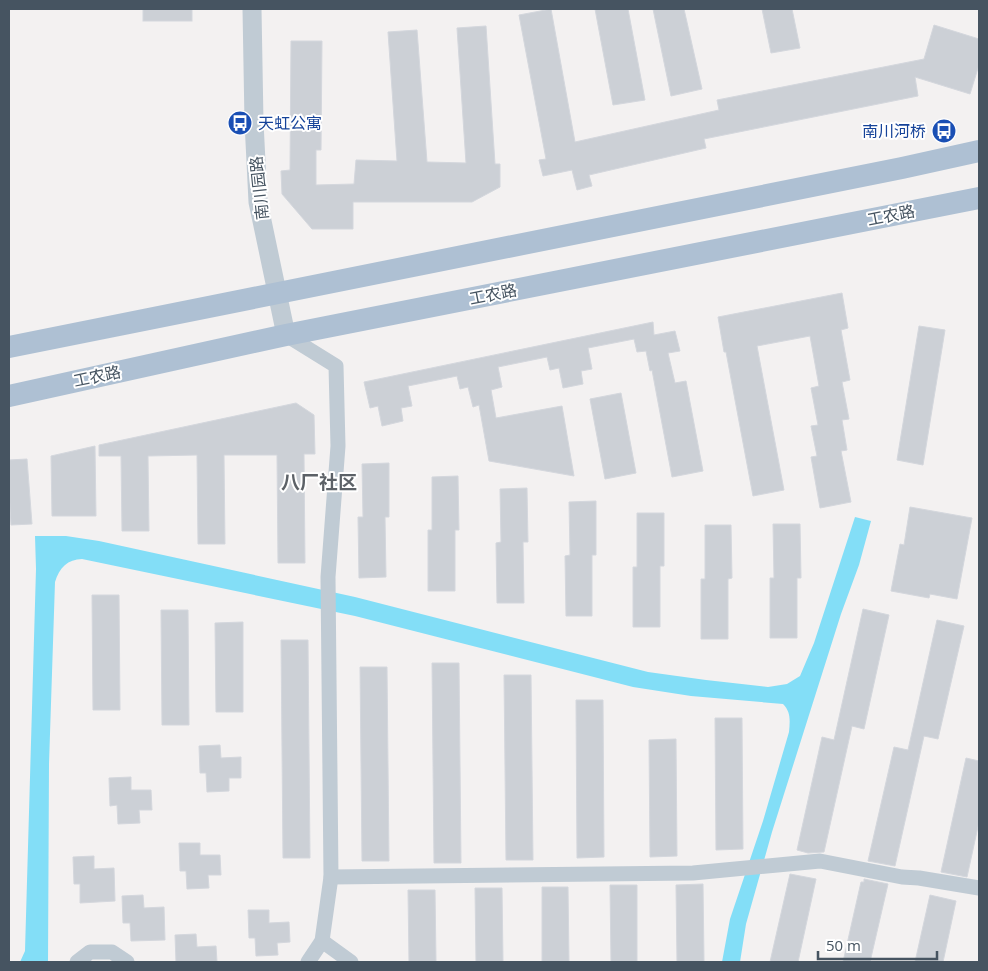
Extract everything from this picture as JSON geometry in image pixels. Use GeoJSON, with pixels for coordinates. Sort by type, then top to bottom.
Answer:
{"type":"FeatureCollection","features":[{"type":"Feature","properties":{"kind":"main road"},"geometry":{"type":"LineString","coordinates":[[9,347],[979,151]]}},
{"type":"Feature","properties":{"kind":"main road","name":"工农路"},"geometry":{"type":"LineString","coordinates":[[9,396],[286,335],[979,198]]}},
{"type":"Feature","properties":{"kind":"street","name":"南川园路"},"geometry":{"type":"LineString","coordinates":[[252,9],[254,122],[258,202],[286,335]]}},
{"type":"Feature","properties":{"kind":"street"},"geometry":{"type":"LineString","coordinates":[[286,335],[336,366],[338,446],[328,583],[330,624],[331,877],[322,941],[308,962]]}},
{"type":"Feature","properties":{"kind":"street"},"geometry":{"type":"LineString","coordinates":[[331,877],[693,873],[820,861],[902,877],[979,888]]}},
{"type":"Feature","properties":{"kind":"street"},"geometry":{"type":"LineString","coordinates":[[322,941],[351,962]]}},
{"type":"Feature","properties":{"kind":"street"},"geometry":{"type":"LineString","coordinates":[[77,962],[90,952],[112,952],[127,962]]}},
{"type":"Feature","properties":{"kind":"water"},"geometry":{"type":"Polygon","coordinates":[[[855,517],[871,521],[859,565],[841,614],[772,832],[746,924],[740,962],[722,962],[730,919],[763,821],[789,732],[789,713],[783,704],[691,696],[633,687],[355,616],[77,559],[65,565],[59,572],[55,582],[49,764],[48,962],[20,962],[25,951],[36,569],[35,536],[66,536],[99,541],[355,597],[648,672],[768,687],[787,684],[800,676],[814,643],[855,517]]]}},
{"type":"Feature","properties":{"kind":"building"},"geometry":{"type":"Polygon","coordinates":[[[143,9],[192,9],[192,21],[143,21],[143,9]]]}},
{"type":"Feature","properties":{"kind":"building"},"geometry":{"type":"Polygon","coordinates":[[[551,9],[575,142],[719,110],[717,100],[924,59],[934,25],[979,39],[979,65],[970,94],[915,77],[918,96],[704,139],[706,148],[589,175],[592,186],[577,190],[572,170],[543,176],[539,160],[546,159],[519,15],[551,9]]]}},
{"type":"Feature","properties":{"kind":"building"},"geometry":{"type":"Polygon","coordinates":[[[595,9],[628,9],[645,100],[613,105],[595,9]]]}},
{"type":"Feature","properties":{"kind":"building"},"geometry":{"type":"Polygon","coordinates":[[[653,9],[684,9],[702,89],[671,96],[653,9]]]}},
{"type":"Feature","properties":{"kind":"building"},"geometry":{"type":"Polygon","coordinates":[[[762,9],[792,9],[800,48],[771,53],[762,9]]]}},
{"type":"Feature","properties":{"kind":"building"},"geometry":{"type":"Polygon","coordinates":[[[486,26],[495,164],[500,164],[500,187],[472,202],[353,202],[353,229],[312,229],[282,194],[281,171],[290,170],[291,41],[322,41],[321,150],[316,150],[316,185],[354,184],[356,160],[397,161],[388,32],[417,30],[427,162],[466,163],[457,28],[486,26]]]}},
{"type":"Feature","properties":{"kind":"building"},"geometry":{"type":"Polygon","coordinates":[[[842,293],[848,328],[841,330],[850,380],[842,382],[849,419],[842,420],[847,450],[841,451],[851,502],[820,508],[811,457],[817,456],[811,426],[818,425],[811,388],[819,386],[810,336],[757,346],[784,490],[753,496],[718,317],[842,293]]]}},
{"type":"Feature","properties":{"kind":"building"},"geometry":{"type":"Polygon","coordinates":[[[653,322],[654,335],[675,331],[680,351],[668,353],[675,383],[686,381],[703,471],[672,477],[652,370],[650,371],[646,351],[637,352],[634,339],[588,348],[592,369],[581,371],[583,384],[563,388],[559,368],[550,370],[547,357],[498,367],[502,387],[491,390],[496,418],[562,406],[574,476],[489,461],[479,405],[473,407],[468,387],[460,389],[457,376],[408,386],[412,406],[401,408],[403,421],[382,426],[378,406],[370,408],[364,382],[653,322]]]}},
{"type":"Feature","properties":{"kind":"building"},"geometry":{"type":"Polygon","coordinates":[[[919,326],[945,330],[923,465],[897,460],[919,326]]]}},
{"type":"Feature","properties":{"kind":"building"},"geometry":{"type":"Polygon","coordinates":[[[621,393],[636,473],[605,479],[590,399],[621,393]]]}},
{"type":"Feature","properties":{"kind":"building"},"geometry":{"type":"Polygon","coordinates":[[[296,403],[314,415],[315,454],[304,454],[305,563],[278,563],[277,455],[224,455],[225,544],[198,544],[197,455],[148,456],[149,531],[122,531],[121,456],[99,456],[99,445],[296,403]]]}},
{"type":"Feature","properties":{"kind":"building"},"geometry":{"type":"Polygon","coordinates":[[[95,446],[96,516],[52,516],[51,456],[95,446]]]}},
{"type":"Feature","properties":{"kind":"building"},"geometry":{"type":"Polygon","coordinates":[[[27,459],[32,524],[11,525],[9,460],[27,459]]]}},
{"type":"Feature","properties":{"kind":"building"},"geometry":{"type":"Polygon","coordinates":[[[389,463],[389,517],[385,517],[386,577],[359,578],[358,517],[363,517],[362,464],[389,463]]]}},
{"type":"Feature","properties":{"kind":"building"},"geometry":{"type":"Polygon","coordinates":[[[458,476],[459,530],[455,530],[455,591],[428,591],[428,530],[432,530],[432,477],[458,476]]]}},
{"type":"Feature","properties":{"kind":"building"},"geometry":{"type":"Polygon","coordinates":[[[527,488],[528,542],[523,542],[524,603],[497,603],[496,543],[501,542],[500,489],[527,488]]]}},
{"type":"Feature","properties":{"kind":"building"},"geometry":{"type":"Polygon","coordinates":[[[596,501],[596,555],[592,555],[592,616],[566,616],[565,556],[570,555],[569,502],[596,501]]]}},
{"type":"Feature","properties":{"kind":"building"},"geometry":{"type":"Polygon","coordinates":[[[910,507],[972,518],[957,599],[930,594],[929,598],[891,591],[900,544],[904,545],[910,507]]]}},
{"type":"Feature","properties":{"kind":"building"},"geometry":{"type":"Polygon","coordinates":[[[637,513],[664,513],[664,566],[660,566],[660,627],[633,627],[633,567],[637,567],[637,513]]]}},
{"type":"Feature","properties":{"kind":"building"},"geometry":{"type":"Polygon","coordinates":[[[773,524],[800,524],[801,578],[797,578],[797,638],[770,638],[770,578],[774,578],[773,524]]]}},
{"type":"Feature","properties":{"kind":"building"},"geometry":{"type":"Polygon","coordinates":[[[705,525],[731,525],[732,578],[728,579],[728,639],[701,639],[701,579],[705,579],[705,525]]]}},
{"type":"Feature","properties":{"kind":"building"},"geometry":{"type":"Polygon","coordinates":[[[92,595],[119,595],[120,710],[93,710],[92,595]]]}},
{"type":"Feature","properties":{"kind":"building"},"geometry":{"type":"Polygon","coordinates":[[[863,609],[889,615],[864,729],[852,726],[824,852],[808,853],[797,850],[822,737],[834,740],[863,609]]]}},
{"type":"Feature","properties":{"kind":"building"},"geometry":{"type":"Polygon","coordinates":[[[161,610],[188,610],[189,725],[162,725],[161,610]]]}},
{"type":"Feature","properties":{"kind":"building"},"geometry":{"type":"Polygon","coordinates":[[[937,620],[964,626],[938,739],[924,736],[895,866],[868,861],[894,747],[908,750],[937,620]]]}},
{"type":"Feature","properties":{"kind":"building"},"geometry":{"type":"Polygon","coordinates":[[[243,622],[243,712],[216,712],[215,623],[243,622]]]}},
{"type":"Feature","properties":{"kind":"building"},"geometry":{"type":"Polygon","coordinates":[[[281,640],[308,640],[310,858],[283,858],[281,640]]]}},
{"type":"Feature","properties":{"kind":"building"},"geometry":{"type":"Polygon","coordinates":[[[432,663],[459,663],[461,863],[434,863],[432,663]]]}},
{"type":"Feature","properties":{"kind":"building"},"geometry":{"type":"Polygon","coordinates":[[[360,667],[387,667],[389,861],[362,861],[360,667]]]}},
{"type":"Feature","properties":{"kind":"building"},"geometry":{"type":"Polygon","coordinates":[[[504,675],[531,675],[533,860],[506,860],[504,675]]]}},
{"type":"Feature","properties":{"kind":"building"},"geometry":{"type":"Polygon","coordinates":[[[576,700],[603,700],[604,857],[577,858],[576,700]]]}},
{"type":"Feature","properties":{"kind":"building"},"geometry":{"type":"Polygon","coordinates":[[[715,718],[742,718],[743,849],[716,850],[715,718]]]}},
{"type":"Feature","properties":{"kind":"building"},"geometry":{"type":"Polygon","coordinates":[[[676,739],[677,856],[650,857],[649,740],[676,739]]]}},
{"type":"Feature","properties":{"kind":"building"},"geometry":{"type":"Polygon","coordinates":[[[220,745],[221,758],[241,757],[241,778],[229,778],[229,791],[207,792],[206,773],[200,773],[199,746],[220,745]]]}},
{"type":"Feature","properties":{"kind":"building"},"geometry":{"type":"Polygon","coordinates":[[[966,758],[979,761],[979,822],[967,877],[941,872],[966,758]]]}},
{"type":"Feature","properties":{"kind":"building"},"geometry":{"type":"Polygon","coordinates":[[[131,777],[131,790],[151,790],[152,810],[139,810],[140,823],[118,824],[117,805],[110,806],[109,778],[131,777]]]}},
{"type":"Feature","properties":{"kind":"building"},"geometry":{"type":"Polygon","coordinates":[[[179,843],[200,843],[200,855],[220,855],[221,875],[208,875],[209,888],[187,889],[186,871],[180,871],[179,843]]]}},
{"type":"Feature","properties":{"kind":"building"},"geometry":{"type":"Polygon","coordinates":[[[94,856],[94,869],[114,868],[115,901],[80,903],[80,884],[74,884],[73,857],[94,856]]]}},
{"type":"Feature","properties":{"kind":"building"},"geometry":{"type":"Polygon","coordinates":[[[790,874],[816,879],[798,962],[770,962],[790,874]]]}},
{"type":"Feature","properties":{"kind":"building"},"geometry":{"type":"Polygon","coordinates":[[[864,879],[888,884],[870,962],[843,962],[861,882],[864,882],[864,879]]]}},
{"type":"Feature","properties":{"kind":"building"},"geometry":{"type":"Polygon","coordinates":[[[703,884],[704,962],[677,962],[676,885],[703,884]]]}},
{"type":"Feature","properties":{"kind":"building"},"geometry":{"type":"Polygon","coordinates":[[[610,885],[637,885],[637,962],[611,962],[610,885]]]}},
{"type":"Feature","properties":{"kind":"building"},"geometry":{"type":"Polygon","coordinates":[[[542,887],[568,887],[569,962],[542,962],[542,887]]]}},
{"type":"Feature","properties":{"kind":"building"},"geometry":{"type":"Polygon","coordinates":[[[475,888],[502,888],[503,962],[476,962],[475,888]]]}},
{"type":"Feature","properties":{"kind":"building"},"geometry":{"type":"Polygon","coordinates":[[[408,890],[435,890],[436,962],[409,962],[408,890]]]}},
{"type":"Feature","properties":{"kind":"building"},"geometry":{"type":"Polygon","coordinates":[[[143,895],[144,908],[164,907],[165,940],[131,941],[130,923],[123,923],[122,896],[143,895]]]}},
{"type":"Feature","properties":{"kind":"building"},"geometry":{"type":"Polygon","coordinates":[[[930,895],[956,901],[943,962],[915,962],[930,895]]]}},
{"type":"Feature","properties":{"kind":"building"},"geometry":{"type":"Polygon","coordinates":[[[248,910],[269,910],[269,923],[289,922],[290,942],[277,943],[278,955],[256,956],[255,938],[249,938],[248,910]]]}},
{"type":"Feature","properties":{"kind":"building"},"geometry":{"type":"Polygon","coordinates":[[[196,934],[197,947],[216,946],[217,962],[176,962],[175,935],[196,934]]]}},
{"type":"Feature","properties":{"kind":"place","name":"天虹公寓"},"geometry":{"type":"Point","coordinates":[240,123]}},
{"type":"Feature","properties":{"kind":"place","name":"南川河桥"},"geometry":{"type":"Point","coordinates":[944,131]}},
{"type":"Feature","properties":{"kind":"district","name":"八厂社区"},"geometry":{"type":"Point","coordinates":[319,482]}}]}
